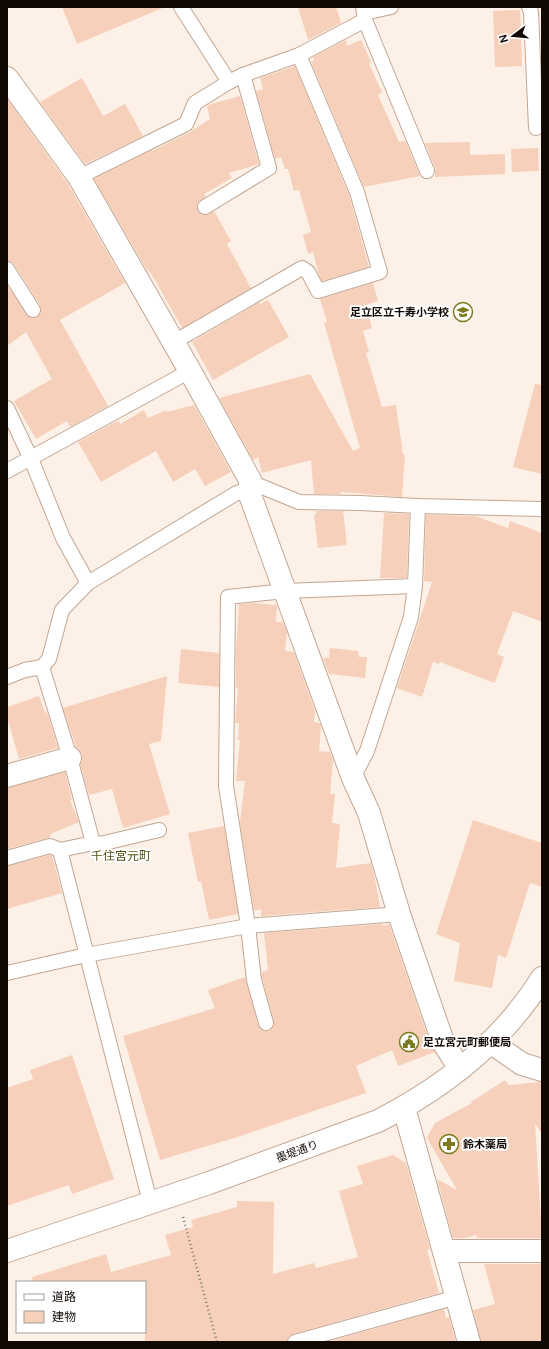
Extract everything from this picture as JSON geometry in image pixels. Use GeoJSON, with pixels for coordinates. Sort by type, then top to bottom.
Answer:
{"type":"FeatureCollection","features":[{"type":"Feature","properties":{"kind":"street"},"geometry":{"type":"LineString","coordinates":[[7,78],[79,177],[174,342],[250,480],[250,495],[353,778],[369,813],[399,914],[443,1042],[460,1069]]}},
{"type":"Feature","properties":{"kind":"street"},"geometry":{"type":"LineString","coordinates":[[7,776],[70,758]]}},
{"type":"Feature","properties":{"kind":"street","name":"墨堤通り"},"geometry":{"type":"LineString","coordinates":[[7,1251],[176,1194],[378,1121],[404,1108],[441,1084],[490,1042],[534,990],[542,978]]}},
{"type":"Feature","properties":{"kind":"street"},"geometry":{"type":"LineString","coordinates":[[490,1042],[522,1064],[542,1070]]}},
{"type":"Feature","properties":{"kind":"street"},"geometry":{"type":"LineString","coordinates":[[404,1108],[469,1342]]}},
{"type":"Feature","properties":{"kind":"street"},"geometry":{"type":"LineString","coordinates":[[444,1252],[542,1251]]}},
{"type":"Feature","properties":{"kind":"lane"},"geometry":{"type":"LineString","coordinates":[[181,7],[229,82]]}},
{"type":"Feature","properties":{"kind":"lane"},"geometry":{"type":"LineString","coordinates":[[79,177],[186,124],[195,103],[229,82],[243,75],[299,55],[354,26],[364,13],[391,7]]}},
{"type":"Feature","properties":{"kind":"lane"},"geometry":{"type":"LineString","coordinates":[[529,7],[531,12],[536,128]]}},
{"type":"Feature","properties":{"kind":"lane"},"geometry":{"type":"LineString","coordinates":[[364,13],[427,171]]}},
{"type":"Feature","properties":{"kind":"lane"},"geometry":{"type":"LineString","coordinates":[[174,342],[302,268],[308,272],[318,290],[380,272],[357,192],[299,55]]}},
{"type":"Feature","properties":{"kind":"lane"},"geometry":{"type":"LineString","coordinates":[[205,207],[269,168],[243,75]]}},
{"type":"Feature","properties":{"kind":"lane"},"geometry":{"type":"LineString","coordinates":[[7,269],[33,310]]}},
{"type":"Feature","properties":{"kind":"lane"},"geometry":{"type":"LineString","coordinates":[[7,471],[190,371]]}},
{"type":"Feature","properties":{"kind":"lane"},"geometry":{"type":"LineString","coordinates":[[7,408],[31,459],[63,538],[88,583]]}},
{"type":"Feature","properties":{"kind":"lane"},"geometry":{"type":"LineString","coordinates":[[7,677],[25,670],[42,667],[49,659],[62,610],[88,583],[235,494],[250,488],[260,486],[299,502],[542,509]]}},
{"type":"Feature","properties":{"kind":"lane"},"geometry":{"type":"LineString","coordinates":[[353,778],[367,751],[411,617],[415,586],[418,506]]}},
{"type":"Feature","properties":{"kind":"lane"},"geometry":{"type":"LineString","coordinates":[[266,1023],[254,980],[248,926],[226,786],[228,597],[285,591],[415,586]]}},
{"type":"Feature","properties":{"kind":"lane"},"geometry":{"type":"LineString","coordinates":[[42,667],[70,758],[93,843]]}},
{"type":"Feature","properties":{"kind":"lane"},"geometry":{"type":"LineString","coordinates":[[7,858],[50,846],[60,850],[93,843],[100,844],[159,830]]}},
{"type":"Feature","properties":{"kind":"lane"},"geometry":{"type":"LineString","coordinates":[[60,850],[150,1202]]}},
{"type":"Feature","properties":{"kind":"lane"},"geometry":{"type":"LineString","coordinates":[[7,973],[86,956],[248,926],[399,914]]}},
{"type":"Feature","properties":{"kind":"lane"},"geometry":{"type":"LineString","coordinates":[[294,1342],[456,1297]]}},
{"type":"Feature","properties":{"kind":"path"},"geometry":{"type":"LineString","coordinates":[[176,1194],[217,1342]]}},
{"type":"Feature","properties":{"kind":"building"},"geometry":{"type":"Polygon","coordinates":[[[62,7],[165,7],[77,44],[62,7]]]}},
{"type":"Feature","properties":{"kind":"building"},"geometry":{"type":"Polygon","coordinates":[[[298,7],[336,7],[341,23],[308,40],[298,7]]]}},
{"type":"Feature","properties":{"kind":"building"},"geometry":{"type":"Polygon","coordinates":[[[520,10],[522,66],[495,67],[493,11],[520,10]]]}},
{"type":"Feature","properties":{"kind":"building"},"geometry":{"type":"Polygon","coordinates":[[[346,40],[347,46],[361,40],[371,62],[369,64],[382,92],[378,95],[399,142],[405,141],[420,176],[364,187],[311,62],[314,61],[313,57],[346,40]]]}},
{"type":"Feature","properties":{"kind":"building"},"geometry":{"type":"Polygon","coordinates":[[[295,66],[349,195],[369,267],[322,281],[313,252],[308,254],[303,235],[311,232],[299,190],[294,191],[288,169],[285,169],[281,157],[275,159],[256,91],[263,89],[260,78],[295,66]]]}},
{"type":"Feature","properties":{"kind":"building"},"geometry":{"type":"Polygon","coordinates":[[[82,78],[103,116],[125,104],[143,136],[85,164],[40,102],[82,78]]]}},
{"type":"Feature","properties":{"kind":"building"},"geometry":{"type":"Polygon","coordinates":[[[240,96],[259,164],[229,173],[232,178],[204,194],[206,197],[198,203],[197,208],[201,214],[205,215],[214,211],[231,241],[227,244],[251,288],[182,328],[94,179],[190,132],[210,119],[208,105],[240,96]]]}},
{"type":"Feature","properties":{"kind":"building"},"geometry":{"type":"Polygon","coordinates":[[[7,99],[68,184],[125,283],[60,320],[108,406],[70,427],[67,421],[36,439],[14,401],[52,379],[26,332],[7,346],[7,285],[29,317],[37,317],[41,310],[40,305],[14,264],[7,261],[7,99]]]}},
{"type":"Feature","properties":{"kind":"building"},"geometry":{"type":"Polygon","coordinates":[[[470,142],[470,155],[505,154],[505,174],[435,177],[435,168],[425,143],[470,142]]]}},
{"type":"Feature","properties":{"kind":"building"},"geometry":{"type":"Polygon","coordinates":[[[538,148],[539,171],[512,172],[511,149],[538,148]]]}},
{"type":"Feature","properties":{"kind":"building"},"geometry":{"type":"Polygon","coordinates":[[[373,283],[378,301],[366,305],[372,328],[363,331],[369,352],[366,353],[382,407],[396,405],[403,454],[405,455],[402,497],[341,492],[341,494],[314,494],[311,460],[262,473],[258,457],[253,460],[219,398],[310,374],[353,451],[360,448],[324,323],[327,322],[320,299],[373,283]]]}},
{"type":"Feature","properties":{"kind":"building"},"geometry":{"type":"Polygon","coordinates":[[[268,300],[289,337],[213,380],[192,342],[259,302],[260,304],[268,300]]]}},
{"type":"Feature","properties":{"kind":"building"},"geometry":{"type":"Polygon","coordinates":[[[535,384],[542,385],[542,474],[513,467],[535,384]]]}},
{"type":"Feature","properties":{"kind":"building"},"geometry":{"type":"Polygon","coordinates":[[[194,405],[231,472],[205,486],[195,469],[173,482],[156,451],[101,482],[78,442],[117,421],[119,421],[120,424],[144,410],[148,418],[166,410],[167,412],[194,405]]]}},
{"type":"Feature","properties":{"kind":"building"},"geometry":{"type":"Polygon","coordinates":[[[316,511],[343,511],[347,545],[318,548],[314,515],[316,515],[316,511]]]}},
{"type":"Feature","properties":{"kind":"building"},"geometry":{"type":"Polygon","coordinates":[[[384,513],[409,514],[407,578],[380,578],[384,513]]]}},
{"type":"Feature","properties":{"kind":"building"},"geometry":{"type":"Polygon","coordinates":[[[426,515],[475,516],[508,528],[510,521],[542,533],[542,622],[513,611],[497,654],[504,657],[495,683],[440,662],[439,664],[433,662],[422,697],[397,688],[432,582],[424,581],[426,515]]]}},
{"type":"Feature","properties":{"kind":"building"},"geometry":{"type":"Polygon","coordinates":[[[255,603],[277,605],[276,622],[283,622],[287,632],[285,651],[294,652],[315,711],[314,722],[320,723],[321,726],[319,751],[330,752],[333,760],[330,794],[335,794],[332,823],[340,824],[336,868],[371,863],[380,907],[261,916],[261,909],[254,911],[240,822],[245,781],[236,781],[240,740],[238,740],[239,723],[235,723],[238,688],[236,688],[236,650],[239,604],[255,603]]]}},
{"type":"Feature","properties":{"kind":"building"},"geometry":{"type":"Polygon","coordinates":[[[330,648],[358,651],[359,657],[367,657],[365,678],[329,674],[323,658],[329,658],[330,648]]]}},
{"type":"Feature","properties":{"kind":"building"},"geometry":{"type":"Polygon","coordinates":[[[181,649],[219,653],[219,687],[178,683],[181,649]]]}},
{"type":"Feature","properties":{"kind":"building"},"geometry":{"type":"Polygon","coordinates":[[[167,676],[161,741],[149,744],[170,814],[123,828],[112,789],[89,795],[80,764],[82,761],[82,755],[76,747],[63,708],[167,676]]]}},
{"type":"Feature","properties":{"kind":"building"},"geometry":{"type":"Polygon","coordinates":[[[39,696],[45,713],[47,712],[58,748],[19,759],[7,717],[7,707],[39,696]]]}},
{"type":"Feature","properties":{"kind":"building"},"geometry":{"type":"Polygon","coordinates":[[[65,772],[72,800],[70,800],[79,822],[50,834],[51,837],[7,849],[7,788],[65,772]]]}},
{"type":"Feature","properties":{"kind":"building"},"geometry":{"type":"Polygon","coordinates":[[[473,820],[542,843],[542,887],[530,883],[506,958],[498,955],[492,988],[454,981],[460,943],[436,934],[473,820]]]}},
{"type":"Feature","properties":{"kind":"building"},"geometry":{"type":"Polygon","coordinates":[[[224,826],[238,914],[209,920],[201,881],[198,882],[188,833],[224,826]]]}},
{"type":"Feature","properties":{"kind":"building"},"geometry":{"type":"Polygon","coordinates":[[[50,855],[52,856],[62,893],[7,909],[7,866],[50,855]]]}},
{"type":"Feature","properties":{"kind":"building"},"geometry":{"type":"Polygon","coordinates":[[[382,924],[383,926],[389,924],[431,1046],[435,1052],[398,1066],[392,1050],[356,1066],[366,1093],[241,1136],[160,1160],[123,1036],[215,1008],[208,990],[245,977],[258,1025],[260,1029],[269,1031],[274,1025],[274,1021],[262,978],[262,972],[268,970],[264,933],[382,924]]]}},
{"type":"Feature","properties":{"kind":"building"},"geometry":{"type":"Polygon","coordinates":[[[72,1055],[114,1179],[72,1194],[69,1185],[7,1206],[7,1088],[33,1079],[30,1070],[72,1055]]]}},
{"type":"Feature","properties":{"kind":"building"},"geometry":{"type":"Polygon","coordinates":[[[505,1080],[509,1085],[542,1082],[542,1134],[535,1123],[542,1238],[477,1238],[476,1235],[465,1238],[453,1238],[437,1179],[457,1190],[427,1138],[435,1123],[472,1103],[471,1102],[505,1080]]]}},
{"type":"Feature","properties":{"kind":"building"},"geometry":{"type":"Polygon","coordinates":[[[393,1155],[406,1163],[430,1249],[427,1250],[439,1293],[293,1334],[289,1336],[287,1342],[145,1342],[146,1281],[33,1281],[32,1277],[106,1254],[111,1272],[171,1255],[165,1235],[193,1227],[191,1220],[237,1207],[237,1201],[274,1202],[273,1274],[314,1263],[316,1268],[358,1257],[339,1191],[363,1184],[357,1166],[393,1155]]]}},
{"type":"Feature","properties":{"kind":"building"},"geometry":{"type":"Polygon","coordinates":[[[484,1264],[542,1264],[542,1342],[481,1342],[473,1310],[495,1304],[484,1264]]]}},
{"type":"Feature","properties":{"kind":"building"},"geometry":{"type":"Polygon","coordinates":[[[444,1309],[446,1318],[449,1317],[456,1342],[327,1342],[444,1309]]]}},
{"type":"Feature","properties":{"kind":"place","name":"足立区立千寿小学校"},"geometry":{"type":"Point","coordinates":[463,312]}},
{"type":"Feature","properties":{"kind":"place","name":"足立宮元町郵便局"},"geometry":{"type":"Point","coordinates":[409,1042]}},
{"type":"Feature","properties":{"kind":"place","name":"鈴木薬局"},"geometry":{"type":"Point","coordinates":[449,1144]}},
{"type":"Feature","properties":{"kind":"district","name":"千住宮元町"},"geometry":{"type":"Point","coordinates":[121,856]}}]}
